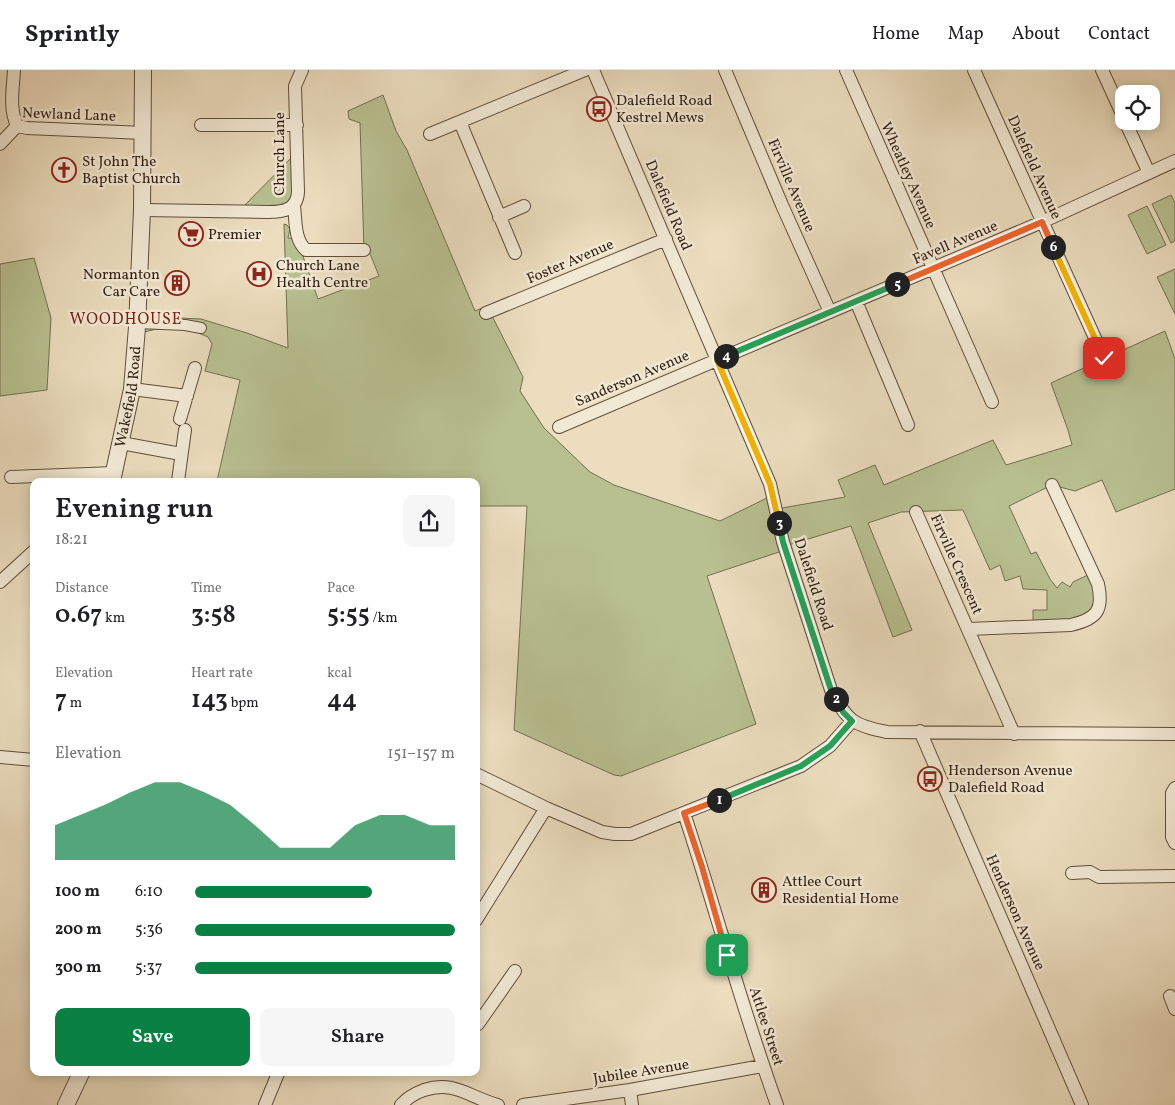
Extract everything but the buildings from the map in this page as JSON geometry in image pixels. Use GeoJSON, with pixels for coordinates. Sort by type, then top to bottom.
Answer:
{"type":"FeatureCollection","features":[{"type":"Feature","properties":{"kind":"street"},"geometry":{"type":"LineString","coordinates":[[14,70],[6,84],[12,115],[17,126]]}},
{"type":"Feature","properties":{"kind":"street","name":"Wakefield Road"},"geometry":{"type":"LineString","coordinates":[[113,477],[132,389],[138,323],[144,133],[143,70]]}},
{"type":"Feature","properties":{"kind":"street","name":"Church Lane"},"geometry":{"type":"LineString","coordinates":[[142,210],[268,212],[287,210],[294,206],[298,199],[295,86],[302,70]]}},
{"type":"Feature","properties":{"kind":"street"},"geometry":{"type":"LineString","coordinates":[[430,134],[585,70]]}},
{"type":"Feature","properties":{"kind":"street","name":"Dalefield Road"},"geometry":{"type":"LineString","coordinates":[[593,70],[770,484],[783,542],[831,690],[843,712],[852,721]]}},
{"type":"Feature","properties":{"kind":"street","name":"Firville Avenue"},"geometry":{"type":"LineString","coordinates":[[725,70],[830,312]]}},
{"type":"Feature","properties":{"kind":"street","name":"Wheatley Avenue"},"geometry":{"type":"LineString","coordinates":[[846,70],[992,402]]}},
{"type":"Feature","properties":{"kind":"street","name":"Dalefield Avenue"},"geometry":{"type":"LineString","coordinates":[[974,70],[1104,358]]}},
{"type":"Feature","properties":{"kind":"street"},"geometry":{"type":"LineString","coordinates":[[1102,70],[1115,100]]}},
{"type":"Feature","properties":{"kind":"street"},"geometry":{"type":"LineString","coordinates":[[201,125],[235,120],[297,125]]}},
{"type":"Feature","properties":{"kind":"street"},"geometry":{"type":"LineString","coordinates":[[460,122],[514,253]]}},
{"type":"Feature","properties":{"kind":"street","name":"Newland Lane"},"geometry":{"type":"LineString","coordinates":[[0,144],[17,126],[26,128],[144,133]]}},
{"type":"Feature","properties":{"kind":"street"},"geometry":{"type":"LineString","coordinates":[[1129,130],[1149,173]]}},
{"type":"Feature","properties":{"kind":"street","name":"Favell Avenue"},"geometry":{"type":"LineString","coordinates":[[717,360],[1042,222],[1175,161]]}},
{"type":"Feature","properties":{"kind":"street"},"geometry":{"type":"LineString","coordinates":[[294,206],[298,239],[300,245],[306,250],[364,250]]}},
{"type":"Feature","properties":{"kind":"street"},"geometry":{"type":"LineString","coordinates":[[499,217],[524,206]]}},
{"type":"Feature","properties":{"kind":"street","name":"Foster Avenue"},"geometry":{"type":"LineString","coordinates":[[486,313],[666,239]]}},
{"type":"Feature","properties":{"kind":"street"},"geometry":{"type":"LineString","coordinates":[[856,301],[908,425]]}},
{"type":"Feature","properties":{"kind":"street"},"geometry":{"type":"LineString","coordinates":[[138,323],[184,325],[201,328]]}},
{"type":"Feature","properties":{"kind":"street","name":"Sanderson Avenue"},"geometry":{"type":"LineString","coordinates":[[559,426],[717,360]]}},
{"type":"Feature","properties":{"kind":"street"},"geometry":{"type":"LineString","coordinates":[[178,478],[187,396],[196,368]]}},
{"type":"Feature","properties":{"kind":"street"},"geometry":{"type":"LineString","coordinates":[[132,389],[187,396]]}},
{"type":"Feature","properties":{"kind":"street"},"geometry":{"type":"LineString","coordinates":[[121,443],[181,454]]}},
{"type":"Feature","properties":{"kind":"street"},"geometry":{"type":"LineString","coordinates":[[11,477],[113,477]]}},
{"type":"Feature","properties":{"kind":"street","name":"Firville Crescent"},"geometry":{"type":"LineString","coordinates":[[968,629],[1071,625],[1084,622],[1094,616],[1100,607],[1098,584],[1052,486]]}},
{"type":"Feature","properties":{"kind":"street","name":"Firville Crescent"},"geometry":{"type":"LineString","coordinates":[[916,512],[1014,734]]}},
{"type":"Feature","properties":{"kind":"street"},"geometry":{"type":"LineString","coordinates":[[0,582],[30,555]]}},
{"type":"Feature","properties":{"kind":"street"},"geometry":{"type":"LineString","coordinates":[[480,776],[546,808],[602,832],[631,834],[801,766],[830,746],[852,721],[862,726],[887,732],[1175,734]]}},
{"type":"Feature","properties":{"kind":"street","name":"Henderson Avenue"},"geometry":{"type":"LineString","coordinates":[[920,732],[1082,1105]]}},
{"type":"Feature","properties":{"kind":"street"},"geometry":{"type":"LineString","coordinates":[[0,757],[30,760]]}},
{"type":"Feature","properties":{"kind":"street"},"geometry":{"type":"LineString","coordinates":[[1175,788],[1172,793],[1172,837],[1175,843]]}},
{"type":"Feature","properties":{"kind":"street"},"geometry":{"type":"LineString","coordinates":[[480,914],[546,808]]}},
{"type":"Feature","properties":{"kind":"street","name":"Attlee Street"},"geometry":{"type":"LineString","coordinates":[[684,813],[762,1066],[777,1105]]}},
{"type":"Feature","properties":{"kind":"street"},"geometry":{"type":"LineString","coordinates":[[1072,873],[1090,872],[1099,877],[1175,876]]}},
{"type":"Feature","properties":{"kind":"street"},"geometry":{"type":"LineString","coordinates":[[480,1021],[515,971]]}},
{"type":"Feature","properties":{"kind":"street"},"geometry":{"type":"LineString","coordinates":[[1170,996],[1175,1009]]}},
{"type":"Feature","properties":{"kind":"street","name":"Jubilee Avenue"},"geometry":{"type":"LineString","coordinates":[[523,1105],[630,1090],[762,1066]]}},
{"type":"Feature","properties":{"kind":"street"},"geometry":{"type":"LineString","coordinates":[[66,1105],[80,1076]]}},
{"type":"Feature","properties":{"kind":"street"},"geometry":{"type":"LineString","coordinates":[[265,1105],[277,1076]]}},
{"type":"Feature","properties":{"kind":"street"},"geometry":{"type":"LineString","coordinates":[[402,1105],[420,1092],[436,1086],[456,1088],[498,1105]]}},
{"type":"Feature","properties":{"kind":"street"},"geometry":{"type":"LineString","coordinates":[[630,1090],[632,1105]]}},
{"type":"Feature","properties":{"kind":"green space"},"geometry":{"type":"Polygon","coordinates":[[[383,95],[396,131],[407,150],[475,311],[487,306],[523,377],[520,391],[544,428],[590,472],[614,485],[720,521],[773,495],[776,509],[845,497],[838,480],[875,465],[884,485],[993,440],[1006,465],[1072,445],[1051,383],[1165,331],[1175,359],[1175,489],[1116,512],[1102,480],[1075,491],[1052,485],[1009,506],[1031,554],[1036,552],[1050,579],[1057,588],[1062,582],[1070,587],[1073,582],[1092,573],[1098,584],[1094,616],[1033,626],[1033,610],[1047,610],[1047,590],[1023,589],[1020,576],[1005,581],[1000,565],[990,570],[963,510],[901,512],[868,523],[912,630],[893,637],[851,526],[785,546],[785,550],[707,576],[756,724],[621,776],[614,775],[514,730],[527,506],[480,506],[480,478],[218,478],[240,380],[205,371],[212,344],[208,337],[189,329],[160,328],[137,334],[138,316],[201,319],[288,348],[284,224],[290,229],[288,238],[297,239],[318,299],[379,276],[369,251],[364,250],[360,123],[349,119],[348,111],[383,95]]]}},
{"type":"Feature","properties":{"kind":"green space"},"geometry":{"type":"Polygon","coordinates":[[[297,152],[294,206],[239,211],[297,152]]]}},
{"type":"Feature","properties":{"kind":"green space"},"geometry":{"type":"Polygon","coordinates":[[[1171,195],[1175,203],[1175,241],[1171,243],[1152,204],[1171,195]]]}},
{"type":"Feature","properties":{"kind":"green space"},"geometry":{"type":"Polygon","coordinates":[[[1147,206],[1166,245],[1147,254],[1128,215],[1147,206]]]}},
{"type":"Feature","properties":{"kind":"green space"},"geometry":{"type":"Polygon","coordinates":[[[34,258],[51,318],[47,390],[0,396],[0,264],[34,258]]]}},
{"type":"Feature","properties":{"kind":"green space"},"geometry":{"type":"Polygon","coordinates":[[[1175,269],[1175,314],[1157,277],[1175,269]]]}},
{"type":"Feature","properties":{"kind":"place","name":"Dalefield Road Kestrel Mews"},"geometry":{"type":"Point","coordinates":[599,109]}},
{"type":"Feature","properties":{"kind":"place","name":"St John The Baptist Church"},"geometry":{"type":"Point","coordinates":[64,170]}},
{"type":"Feature","properties":{"kind":"place","name":"Premier"},"geometry":{"type":"Point","coordinates":[191,234]}},
{"type":"Feature","properties":{"kind":"place","name":"Church Lane Health Centre"},"geometry":{"type":"Point","coordinates":[259,274]}},
{"type":"Feature","properties":{"kind":"place","name":"Normanton Car Care"},"geometry":{"type":"Point","coordinates":[177,283]}},
{"type":"Feature","properties":{"kind":"place","name":"Henderson Avenue Dalefield Road"},"geometry":{"type":"Point","coordinates":[930,779]}},
{"type":"Feature","properties":{"kind":"place","name":"Attlee Court Residential Home"},"geometry":{"type":"Point","coordinates":[764,890]}},
{"type":"Feature","properties":{"kind":"district","name":"WOODHOUSE"},"geometry":{"type":"Point","coordinates":[126,318]}},
{"type":"Feature","properties":{"kind":"route"},"geometry":{"type":"LineString","coordinates":[[727,955],[702,867],[684,813],[801,766],[830,746],[852,721],[843,712],[831,690],[783,542],[770,484],[717,360],[1042,222],[1104,358]]}}]}
